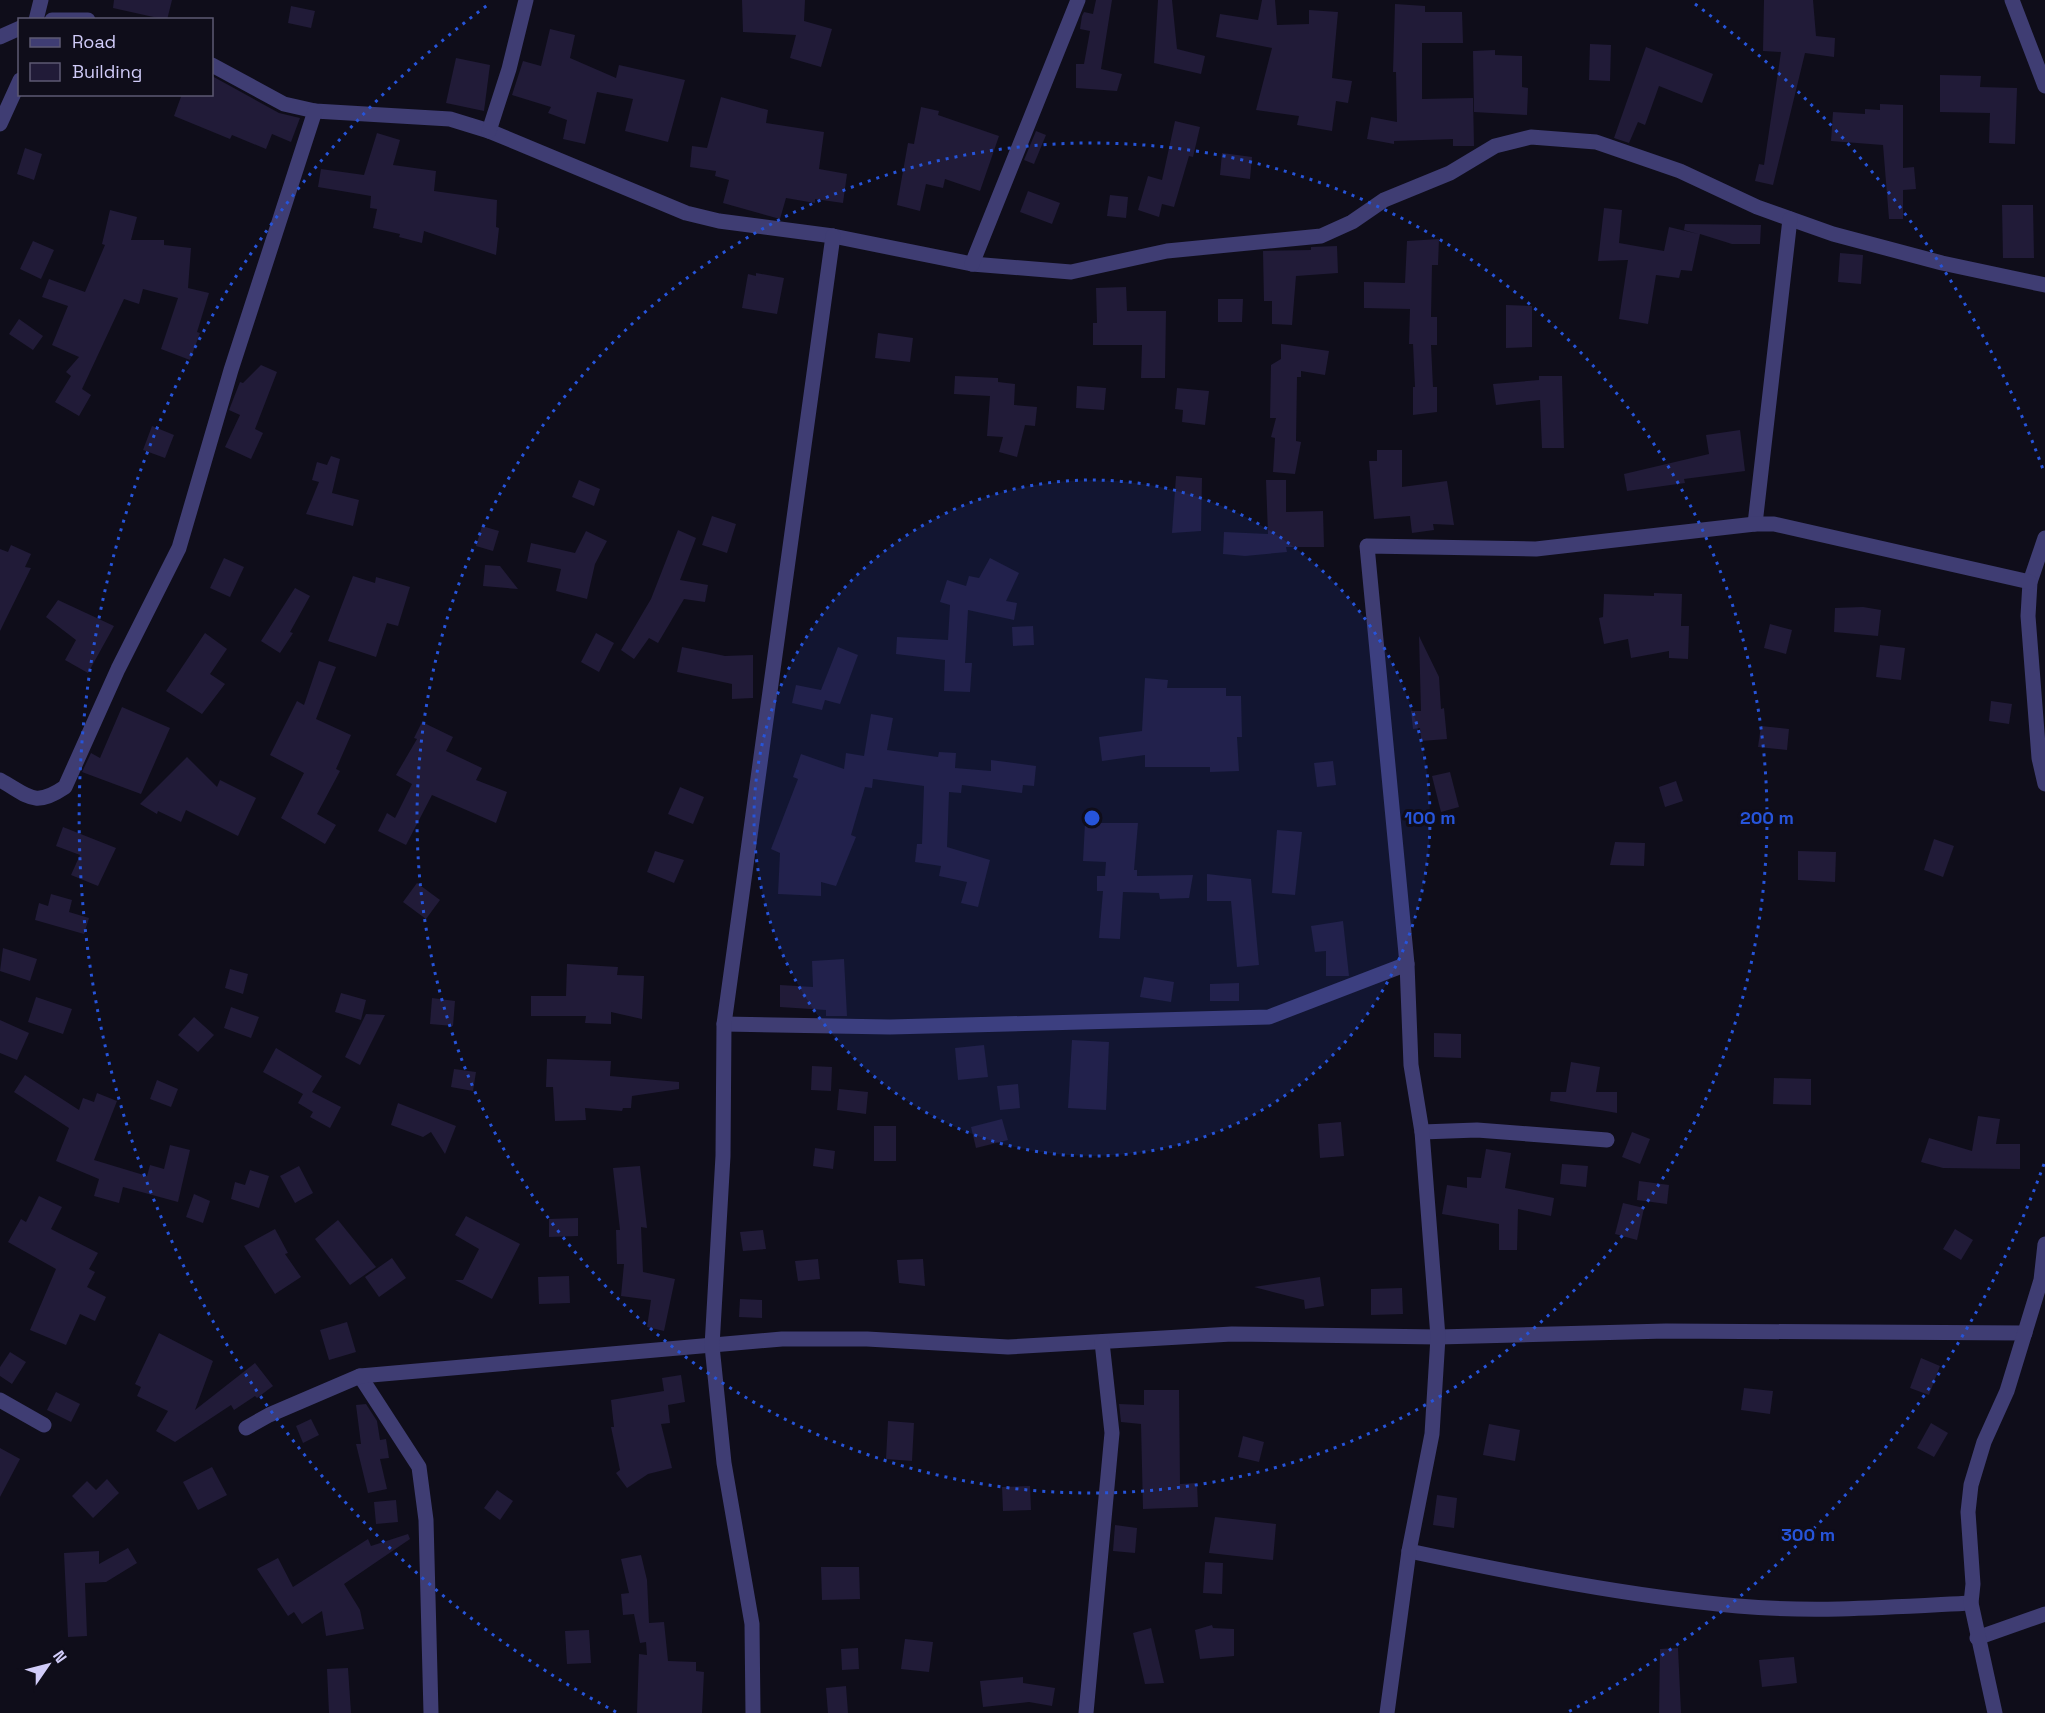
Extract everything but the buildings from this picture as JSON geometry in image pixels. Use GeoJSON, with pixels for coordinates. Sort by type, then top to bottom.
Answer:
{"type":"FeatureCollection","features":[{"type":"Feature","properties":{"kind":"street"},"geometry":{"type":"LineString","coordinates":[[36,18],[41,0]]}},
{"type":"Feature","properties":{"kind":"street"},"geometry":{"type":"LineString","coordinates":[[489,131],[509,69],[526,0]]}},
{"type":"Feature","properties":{"kind":"street"},"geometry":{"type":"LineString","coordinates":[[972,264],[1078,0]]}},
{"type":"Feature","properties":{"kind":"street"},"geometry":{"type":"LineString","coordinates":[[2012,0],[2045,86]]}},
{"type":"Feature","properties":{"kind":"street"},"geometry":{"type":"LineString","coordinates":[[0,37],[18,29]]}},
{"type":"Feature","properties":{"kind":"street"},"geometry":{"type":"LineString","coordinates":[[213,65],[229,72],[269,98],[315,111],[450,119],[489,131],[686,213],[720,221],[833,236],[972,264],[1071,272],[1167,251],[1321,236],[1352,222],[1384,200],[1450,172],[1495,146],[1531,137],[1596,142],[1680,171],[1757,207],[1833,234],[1942,263],[2045,285]]}},
{"type":"Feature","properties":{"kind":"street"},"geometry":{"type":"LineString","coordinates":[[0,124],[18,84]]}},
{"type":"Feature","properties":{"kind":"street"},"geometry":{"type":"LineString","coordinates":[[0,780],[34,799],[48,798],[65,787],[118,669],[179,548],[231,370],[315,111]]}},
{"type":"Feature","properties":{"kind":"street"},"geometry":{"type":"LineString","coordinates":[[1755,524],[1790,219]]}},
{"type":"Feature","properties":{"kind":"street"},"geometry":{"type":"LineString","coordinates":[[753,1713],[752,1624],[723,1463],[712,1346],[723,1156],[724,1024],[833,236]]}},
{"type":"Feature","properties":{"kind":"street"},"geometry":{"type":"LineString","coordinates":[[1387,1713],[1409,1551],[1432,1434],[1438,1337],[1422,1132],[1411,1065],[1407,964],[1367,546],[1536,549],[1755,524],[1774,524],[2030,582]]}},
{"type":"Feature","properties":{"kind":"street"},"geometry":{"type":"LineString","coordinates":[[2045,538],[2030,582],[2028,616],[2039,758],[2045,784]]}},
{"type":"Feature","properties":{"kind":"street"},"geometry":{"type":"LineString","coordinates":[[724,1024],[890,1027],[1269,1017],[1407,964]]}},
{"type":"Feature","properties":{"kind":"street"},"geometry":{"type":"LineString","coordinates":[[1422,1132],[1477,1130],[1607,1140]]}},
{"type":"Feature","properties":{"kind":"street"},"geometry":{"type":"LineString","coordinates":[[1995,1713],[1971,1603],[1973,1584],[1968,1512],[1971,1485],[1984,1442],[2007,1391],[2041,1280],[2045,1244]]}},
{"type":"Feature","properties":{"kind":"street"},"geometry":{"type":"LineString","coordinates":[[246,1428],[269,1415],[360,1376],[520,1360],[793,1339],[867,1339],[1008,1347],[1232,1334],[1438,1337],[1666,1331],[2025,1333]]}},
{"type":"Feature","properties":{"kind":"street"},"geometry":{"type":"LineString","coordinates":[[1086,1713],[1112,1433],[1102,1342]]}},
{"type":"Feature","properties":{"kind":"street"},"geometry":{"type":"LineString","coordinates":[[360,1376],[419,1467],[426,1520],[431,1713]]}},
{"type":"Feature","properties":{"kind":"street"},"geometry":{"type":"LineString","coordinates":[[0,1400],[44,1425]]}},
{"type":"Feature","properties":{"kind":"street"},"geometry":{"type":"LineString","coordinates":[[1409,1551],[1604,1591],[1740,1606],[1851,1609],[1971,1603]]}},
{"type":"Feature","properties":{"kind":"street"},"geometry":{"type":"LineString","coordinates":[[1977,1638],[2045,1614]]}}]}
